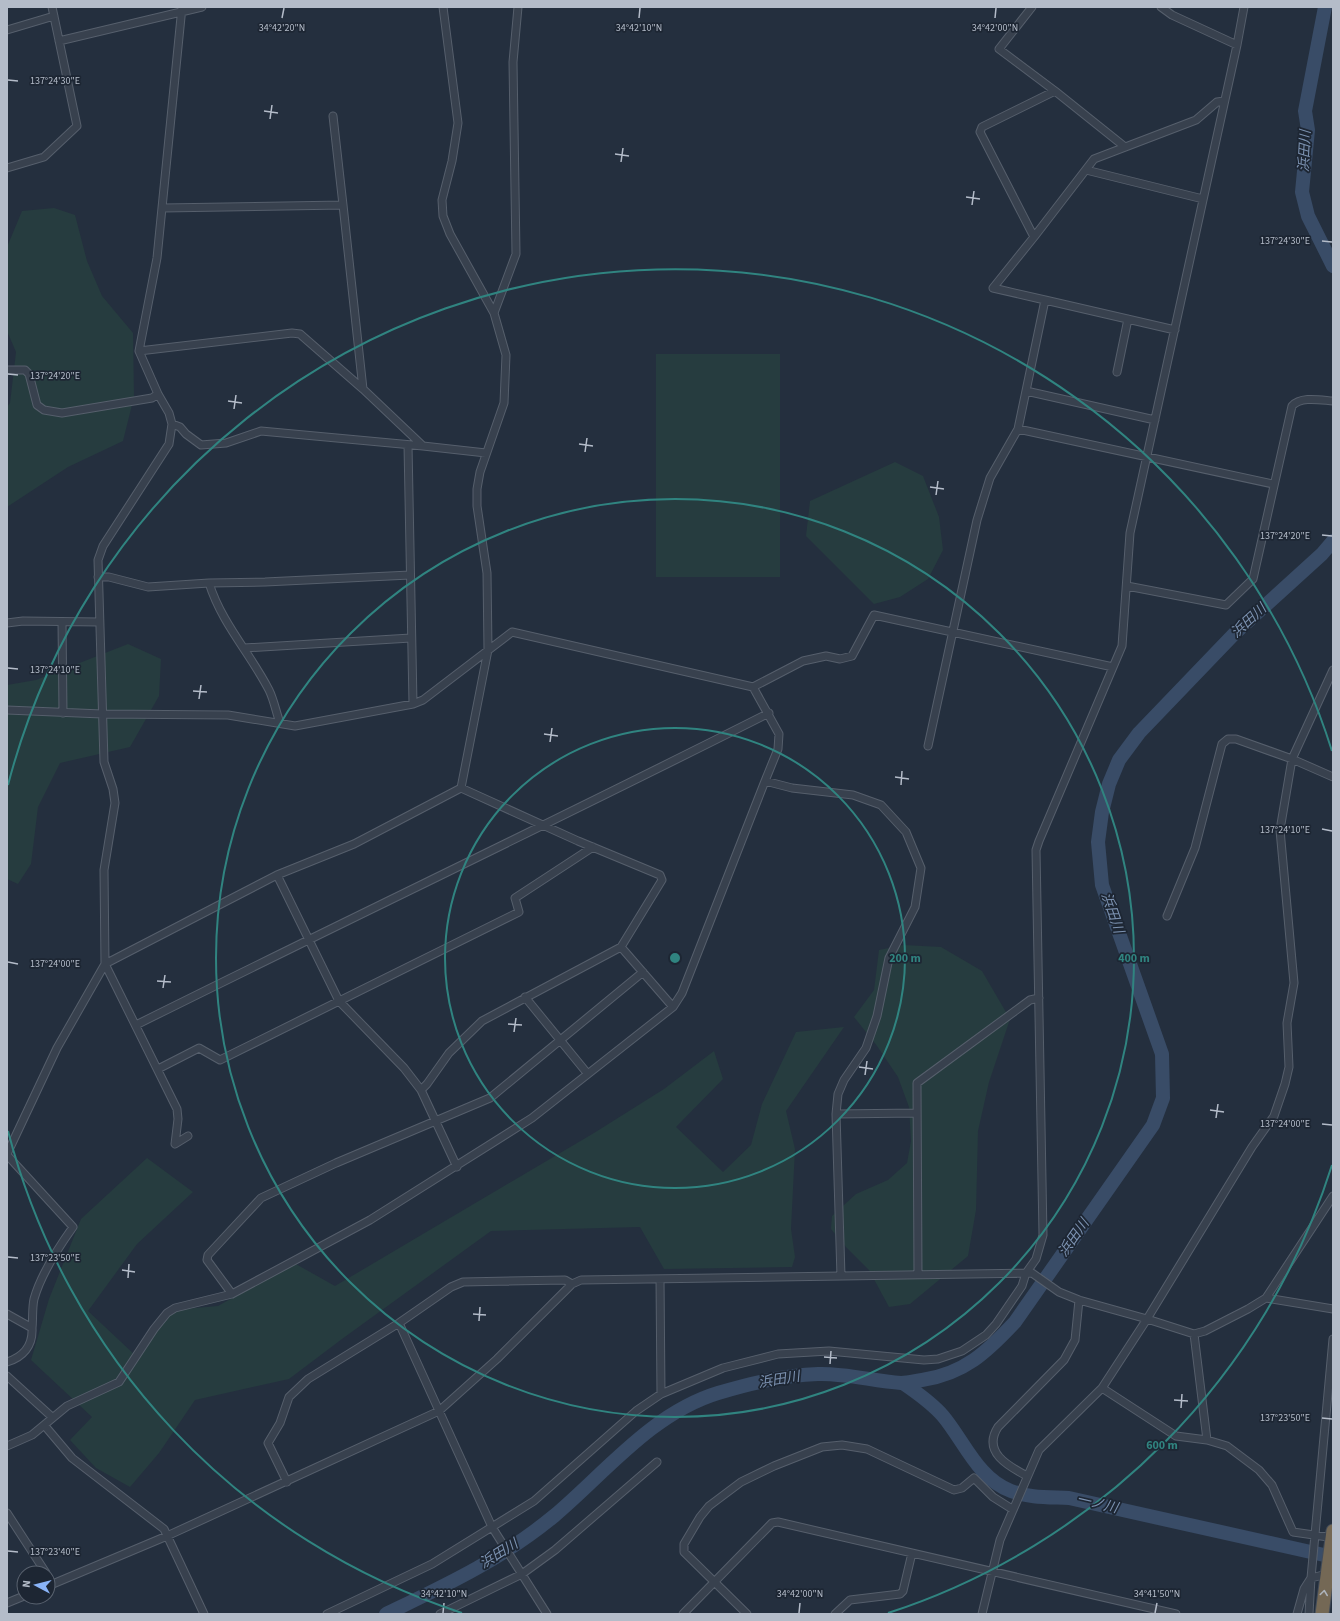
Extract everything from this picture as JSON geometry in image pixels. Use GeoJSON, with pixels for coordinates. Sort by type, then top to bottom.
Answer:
{"type":"FeatureCollection","features":[{"type":"Feature","properties":{"kind":"highway"},"geometry":{"type":"LineString","coordinates":[[1322,1614],[1325,1574],[1331,1537]]}},
{"type":"Feature","properties":{"kind":"street"},"geometry":{"type":"LineString","coordinates":[[7,168],[44,157],[76,126],[52,7]]}},
{"type":"Feature","properties":{"kind":"street"},"geometry":{"type":"LineString","coordinates":[[59,41],[182,9],[202,7]]}},
{"type":"Feature","properties":{"kind":"street"},"geometry":{"type":"LineString","coordinates":[[443,7],[458,123],[452,161],[442,200],[443,216],[450,234],[494,313],[506,355],[504,403],[486,453],[478,483],[477,500],[487,574],[488,650],[461,788]]}},
{"type":"Feature","properties":{"kind":"street"},"geometry":{"type":"LineString","coordinates":[[494,313],[516,254],[513,62],[518,7]]}},
{"type":"Feature","properties":{"kind":"street"},"geometry":{"type":"LineString","coordinates":[[1032,7],[999,49],[1126,147]]}},
{"type":"Feature","properties":{"kind":"street"},"geometry":{"type":"LineString","coordinates":[[1161,7],[1172,15],[1237,45]]}},
{"type":"Feature","properties":{"kind":"street"},"geometry":{"type":"LineString","coordinates":[[327,1614],[432,1564],[493,1529],[534,1501],[636,1411],[661,1394],[723,1368],[778,1354],[829,1351],[924,1360],[944,1357],[962,1350],[986,1335],[996,1324],[1022,1286],[1036,1259],[1042,1235],[1036,850],[1122,646],[1128,586],[1130,533],[1237,45],[1244,7]]}},
{"type":"Feature","properties":{"kind":"street"},"geometry":{"type":"LineString","coordinates":[[182,9],[157,258],[140,351],[158,394],[169,413],[172,424],[169,444],[103,546],[98,560],[98,577],[104,762],[113,789],[115,803],[104,870],[105,964],[177,1109],[178,1119],[175,1144],[188,1136]]}},
{"type":"Feature","properties":{"kind":"street"},"geometry":{"type":"LineString","coordinates":[[7,30],[54,16]]}},
{"type":"Feature","properties":{"kind":"street"},"geometry":{"type":"LineString","coordinates":[[1034,236],[980,132],[982,127],[1055,91]]}},
{"type":"Feature","properties":{"kind":"street"},"geometry":{"type":"LineString","coordinates":[[1175,330],[993,288],[1094,159],[1196,120],[1217,102],[1224,101]]}},
{"type":"Feature","properties":{"kind":"street"},"geometry":{"type":"LineString","coordinates":[[333,116],[363,389]]}},
{"type":"Feature","properties":{"kind":"street"},"geometry":{"type":"LineString","coordinates":[[1086,170],[1203,199]]}},
{"type":"Feature","properties":{"kind":"street"},"geometry":{"type":"LineString","coordinates":[[163,208],[343,205]]}},
{"type":"Feature","properties":{"kind":"street"},"geometry":{"type":"LineString","coordinates":[[928,746],[954,632],[977,520],[990,478],[1018,429],[1045,300]]}},
{"type":"Feature","properties":{"kind":"street"},"geometry":{"type":"LineString","coordinates":[[1117,372],[1128,319]]}},
{"type":"Feature","properties":{"kind":"street"},"geometry":{"type":"LineString","coordinates":[[140,351],[292,333],[300,334],[363,389],[423,446]]}},
{"type":"Feature","properties":{"kind":"street"},"geometry":{"type":"LineString","coordinates":[[7,370],[25,370],[29,374],[37,405],[44,410],[62,413],[152,398],[158,394]]}},
{"type":"Feature","properties":{"kind":"street"},"geometry":{"type":"LineString","coordinates":[[1026,391],[1155,420]]}},
{"type":"Feature","properties":{"kind":"street"},"geometry":{"type":"LineString","coordinates":[[1128,586],[1226,605],[1253,579],[1292,406],[1296,401],[1302,400],[1333,401]]}},
{"type":"Feature","properties":{"kind":"street"},"geometry":{"type":"LineString","coordinates":[[172,424],[180,427],[186,434],[201,445],[226,443],[261,431],[341,437],[486,453]]}},
{"type":"Feature","properties":{"kind":"street"},"geometry":{"type":"LineString","coordinates":[[1018,429],[1274,484]]}},
{"type":"Feature","properties":{"kind":"street"},"geometry":{"type":"LineString","coordinates":[[408,445],[413,704]]}},
{"type":"Feature","properties":{"kind":"street"},"geometry":{"type":"LineString","coordinates":[[98,577],[108,577],[148,587],[209,583],[265,582],[410,575]]}},
{"type":"Feature","properties":{"kind":"street"},"geometry":{"type":"LineString","coordinates":[[209,583],[214,600],[228,626],[244,648],[270,692],[280,723]]}},
{"type":"Feature","properties":{"kind":"street"},"geometry":{"type":"LineString","coordinates":[[7,710],[102,714],[228,715],[295,726],[413,704],[423,700],[512,632],[753,687],[803,661],[826,656],[840,659],[852,656],[874,615],[1113,667]]}},
{"type":"Feature","properties":{"kind":"street"},"geometry":{"type":"LineString","coordinates":[[7,623],[23,621],[99,622]]}},
{"type":"Feature","properties":{"kind":"street"},"geometry":{"type":"LineString","coordinates":[[62,622],[63,713]]}},
{"type":"Feature","properties":{"kind":"street"},"geometry":{"type":"LineString","coordinates":[[244,648],[411,638]]}},
{"type":"Feature","properties":{"kind":"street"},"geometry":{"type":"LineString","coordinates":[[982,1614],[991,1571],[1000,1540],[1012,1508],[1039,1450],[1102,1388],[1147,1320],[1252,1147],[1274,1116],[1289,1067],[1288,1023],[1294,983],[1280,830],[1292,759],[1333,670]]}},
{"type":"Feature","properties":{"kind":"street"},"geometry":{"type":"LineString","coordinates":[[7,1446],[32,1435],[45,1426],[52,1417],[67,1406],[118,1382],[154,1329],[167,1313],[175,1308],[232,1294],[370,1220],[457,1167],[532,1118],[587,1073],[673,1007],[682,993],[778,749],[779,734],[769,713],[753,687]]}},
{"type":"Feature","properties":{"kind":"street"},"geometry":{"type":"LineString","coordinates":[[136,1025],[308,939],[545,826],[769,713]]}},
{"type":"Feature","properties":{"kind":"street"},"geometry":{"type":"LineString","coordinates":[[1167,916],[1195,848],[1222,744],[1228,739],[1236,739],[1292,759],[1333,777]]}},
{"type":"Feature","properties":{"kind":"street"},"geometry":{"type":"LineString","coordinates":[[765,781],[792,788],[853,795],[881,805],[906,832],[921,868],[915,908],[889,958],[877,1016],[866,1048],[844,1080],[838,1094],[836,1114],[841,1276]]}},
{"type":"Feature","properties":{"kind":"street"},"geometry":{"type":"LineString","coordinates":[[421,1090],[427,1084],[449,1052],[482,1021],[621,947],[662,880],[660,875],[461,788]]}},
{"type":"Feature","properties":{"kind":"street"},"geometry":{"type":"LineString","coordinates":[[7,1362],[17,1359],[25,1353],[32,1333],[34,1300],[40,1284],[73,1227],[7,1154],[56,1048],[105,964],[277,875],[354,844],[461,788]]}},
{"type":"Feature","properties":{"kind":"street"},"geometry":{"type":"LineString","coordinates":[[158,1069],[199,1048],[220,1060],[519,912],[515,898],[593,847]]}},
{"type":"Feature","properties":{"kind":"street"},"geometry":{"type":"LineString","coordinates":[[277,875],[339,1001],[404,1068],[421,1090],[457,1167]]}},
{"type":"Feature","properties":{"kind":"street"},"geometry":{"type":"LineString","coordinates":[[621,947],[673,1007]]}},
{"type":"Feature","properties":{"kind":"street"},"geometry":{"type":"LineString","coordinates":[[232,1294],[206,1260],[208,1255],[262,1198],[434,1120],[490,1098],[561,1042],[643,972]]}},
{"type":"Feature","properties":{"kind":"street"},"geometry":{"type":"LineString","coordinates":[[525,997],[587,1073]]}},
{"type":"Feature","properties":{"kind":"street"},"geometry":{"type":"LineString","coordinates":[[918,1274],[917,1083],[1030,1000],[1039,998]]}},
{"type":"Feature","properties":{"kind":"street"},"geometry":{"type":"LineString","coordinates":[[836,1114],[916,1113]]}},
{"type":"Feature","properties":{"kind":"street"},"geometry":{"type":"LineString","coordinates":[[56,1582],[167,1536],[440,1411],[497,1359],[572,1284],[581,1280],[1029,1273],[1059,1292],[1079,1300],[1194,1334],[1217,1325],[1266,1298],[1333,1196]]}},
{"type":"Feature","properties":{"kind":"street"},"geometry":{"type":"LineString","coordinates":[[660,1279],[661,1394]]}},
{"type":"Feature","properties":{"kind":"street"},"geometry":{"type":"LineString","coordinates":[[287,1482],[268,1443],[280,1423],[288,1397],[308,1379],[399,1323],[451,1287],[463,1282],[565,1280],[572,1284]]}},
{"type":"Feature","properties":{"kind":"street"},"geometry":{"type":"LineString","coordinates":[[1266,1298],[1333,1309]]}},
{"type":"Feature","properties":{"kind":"street"},"geometry":{"type":"LineString","coordinates":[[1026,1478],[997,1455],[993,1443],[993,1435],[1064,1360],[1075,1340],[1079,1300]]}},
{"type":"Feature","properties":{"kind":"street"},"geometry":{"type":"LineString","coordinates":[[7,1314],[32,1328]]}},
{"type":"Feature","properties":{"kind":"street"},"geometry":{"type":"LineString","coordinates":[[399,1323],[493,1529],[547,1614]]}},
{"type":"Feature","properties":{"kind":"street"},"geometry":{"type":"LineString","coordinates":[[1194,1334],[1207,1440]]}},
{"type":"Feature","properties":{"kind":"street"},"geometry":{"type":"LineString","coordinates":[[1309,1614],[1327,1389],[1333,1338]]}},
{"type":"Feature","properties":{"kind":"street"},"geometry":{"type":"LineString","coordinates":[[7,1376],[52,1417]]}},
{"type":"Feature","properties":{"kind":"street"},"geometry":{"type":"LineString","coordinates":[[1102,1388],[1176,1436],[1207,1440],[1227,1446],[1259,1470],[1272,1485],[1293,1532],[1315,1538],[1331,1537]]}},
{"type":"Feature","properties":{"kind":"street"},"geometry":{"type":"LineString","coordinates":[[45,1426],[72,1458],[164,1529],[204,1614]]}},
{"type":"Feature","properties":{"kind":"street"},"geometry":{"type":"LineString","coordinates":[[747,1614],[684,1552],[684,1544],[700,1516],[709,1506],[741,1482],[774,1466],[822,1446],[842,1445],[867,1449],[954,1490],[962,1488],[974,1478],[994,1497],[1012,1508]]}},
{"type":"Feature","properties":{"kind":"street"},"geometry":{"type":"LineString","coordinates":[[440,1614],[521,1572],[555,1550],[656,1462]]}},
{"type":"Feature","properties":{"kind":"street"},"geometry":{"type":"LineString","coordinates":[[7,1513],[41,1565]]}},
{"type":"Feature","properties":{"kind":"street"},"geometry":{"type":"LineString","coordinates":[[683,1614],[772,1523],[778,1522],[1176,1614]]}},
{"type":"Feature","properties":{"kind":"street"},"geometry":{"type":"LineString","coordinates":[[835,1614],[850,1600],[900,1594],[903,1591],[912,1553]]}},
{"type":"Feature","properties":{"kind":"street"},"geometry":{"type":"LineString","coordinates":[[1297,1614],[1304,1589],[1311,1578],[1325,1574]]}},
{"type":"Feature","properties":{"kind":"green space"},"geometry":{"type":"Polygon","coordinates":[[[54,208],[75,215],[87,261],[102,296],[133,333],[134,397],[123,441],[68,467],[7,507],[7,407],[10,403],[16,352],[7,331],[7,247],[22,211],[54,208]]]}},
{"type":"Feature","properties":{"kind":"green space"},"geometry":{"type":"Polygon","coordinates":[[[656,354],[780,354],[780,577],[656,577],[656,354]]]}},
{"type":"Feature","properties":{"kind":"green space"},"geometry":{"type":"Polygon","coordinates":[[[895,462],[923,476],[939,517],[943,550],[928,579],[900,597],[874,604],[806,536],[810,501],[895,462]]]}},
{"type":"Feature","properties":{"kind":"green space"},"geometry":{"type":"Polygon","coordinates":[[[128,644],[161,659],[159,696],[130,747],[60,763],[38,807],[31,864],[18,884],[7,879],[7,685],[36,680],[128,644]]]}},
{"type":"Feature","properties":{"kind":"green space"},"geometry":{"type":"Polygon","coordinates":[[[904,945],[941,947],[982,971],[1010,1019],[989,1082],[978,1131],[976,1210],[968,1256],[910,1304],[889,1307],[869,1270],[846,1247],[831,1229],[832,1216],[856,1194],[888,1180],[907,1163],[911,1141],[909,1107],[898,1077],[877,1046],[854,1017],[874,990],[879,950],[904,945]]]}},
{"type":"Feature","properties":{"kind":"green space"},"geometry":{"type":"Polygon","coordinates":[[[844,1027],[786,1111],[795,1149],[791,1229],[795,1257],[792,1267],[664,1269],[640,1227],[491,1231],[289,1379],[195,1400],[159,1453],[130,1487],[96,1468],[70,1440],[92,1417],[31,1360],[49,1299],[81,1219],[147,1158],[193,1192],[137,1244],[88,1311],[136,1356],[173,1310],[218,1306],[294,1263],[335,1286],[594,1133],[664,1089],[714,1051],[723,1079],[676,1127],[723,1172],[751,1145],[762,1104],[796,1032],[844,1027]]]}},
{"type":"Feature","properties":{"kind":"waterway","name":"浜田川"},"geometry":{"type":"LineString","coordinates":[[1325,7],[1305,111],[1308,130],[1302,192],[1308,216],[1333,266]]}},
{"type":"Feature","properties":{"kind":"waterway","name":"浜田川"},"geometry":{"type":"LineString","coordinates":[[386,1614],[473,1570],[514,1545],[554,1516],[611,1463],[651,1429],[694,1402],[743,1386],[793,1376],[828,1374],[901,1383],[937,1377],[950,1373],[974,1360],[995,1343],[1015,1322],[1153,1125],[1163,1098],[1162,1054],[1102,885],[1098,842],[1102,812],[1109,784],[1119,760],[1139,733],[1235,633],[1322,554],[1333,541]]}},
{"type":"Feature","properties":{"kind":"waterway","name":"一ノ川"},"geometry":{"type":"LineString","coordinates":[[903,1383],[929,1402],[943,1416],[972,1458],[989,1478],[1011,1491],[1032,1496],[1069,1498],[1333,1557]]}}]}
